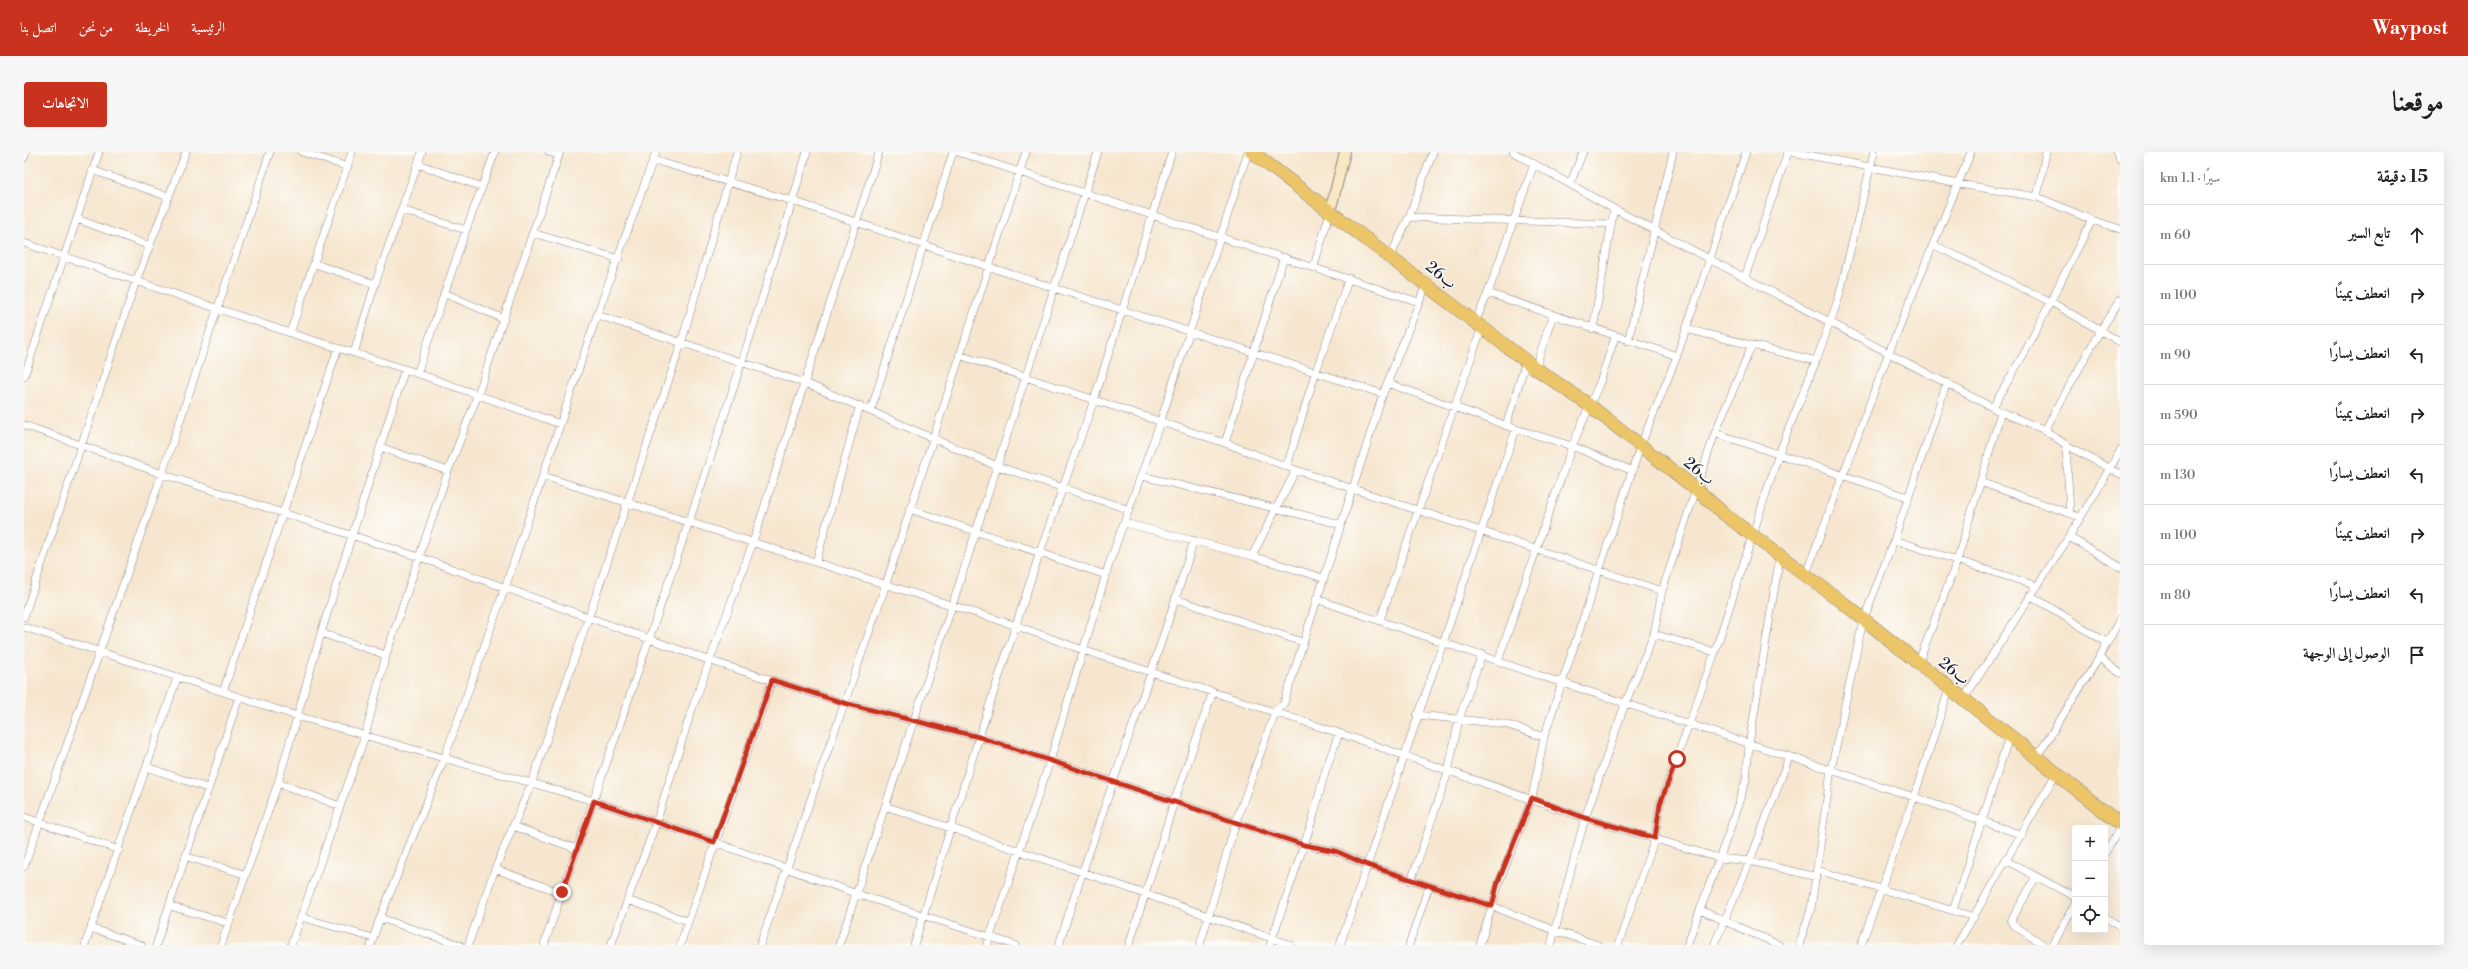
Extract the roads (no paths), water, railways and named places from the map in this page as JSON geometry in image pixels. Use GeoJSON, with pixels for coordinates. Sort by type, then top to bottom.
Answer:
{"type":"FeatureCollection","features":[{"type":"Feature","properties":{"kind":"highway","name":"26ب"},"geometry":{"type":"LineString","coordinates":[[1252,152],[1531,365],[1589,405],[1640,447],[1697,490],[1724,514],[1806,574],[1863,621],[2120,824]]}},
{"type":"Feature","properties":{"kind":"street"},"geometry":{"type":"LineString","coordinates":[[24,158],[26,152]]}},
{"type":"Feature","properties":{"kind":"street"},"geometry":{"type":"LineString","coordinates":[[24,377],[62,257],[77,219],[99,152]]}},
{"type":"Feature","properties":{"kind":"street"},"geometry":{"type":"LineString","coordinates":[[24,617],[82,447],[136,281],[186,152]]}},
{"type":"Feature","properties":{"kind":"street"},"geometry":{"type":"LineString","coordinates":[[24,867],[162,474],[270,152]]}},
{"type":"Feature","properties":{"kind":"street"},"geometry":{"type":"LineString","coordinates":[[302,152],[348,167]]}},
{"type":"Feature","properties":{"kind":"street"},"geometry":{"type":"LineString","coordinates":[[290,333],[315,264],[352,152]]}},
{"type":"Feature","properties":{"kind":"street"},"geometry":{"type":"LineString","coordinates":[[354,353],[375,284],[422,152]]}},
{"type":"Feature","properties":{"kind":"street"},"geometry":{"type":"LineString","coordinates":[[417,374],[466,230],[495,152]]}},
{"type":"Feature","properties":{"kind":"street"},"geometry":{"type":"LineString","coordinates":[[291,945],[365,736],[386,655],[448,471],[478,397],[559,154],[549,152]]}},
{"type":"Feature","properties":{"kind":"street"},"geometry":{"type":"LineString","coordinates":[[301,916],[372,942],[380,918],[444,759],[505,588],[597,315],[619,260],[656,152]]}},
{"type":"Feature","properties":{"kind":"street"},"geometry":{"type":"LineString","coordinates":[[468,945],[495,868],[532,782],[588,619],[681,344],[737,152]]}},
{"type":"Feature","properties":{"kind":"street"},"geometry":{"type":"LineString","coordinates":[[544,945],[690,524],[743,364],[807,152]]}},
{"type":"Feature","properties":{"kind":"street"},"geometry":{"type":"LineString","coordinates":[[611,945],[656,823],[684,734],[753,542],[858,223],[879,152]]}},
{"type":"Feature","properties":{"kind":"street"},"geometry":{"type":"LineString","coordinates":[[871,410],[953,152]]}},
{"type":"Feature","properties":{"kind":"street"},"geometry":{"type":"LineString","coordinates":[[958,152],[1221,238],[1314,266],[1419,302]]}},
{"type":"Feature","properties":{"kind":"street"},"geometry":{"type":"LineString","coordinates":[[760,945],[886,584],[932,438],[1026,152]]}},
{"type":"Feature","properties":{"kind":"street"},"geometry":{"type":"LineString","coordinates":[[838,945],[857,894],[998,466],[1098,152]]}},
{"type":"Feature","properties":{"kind":"street"},"geometry":{"type":"LineString","coordinates":[[914,945],[979,737],[1017,626],[1040,552],[1094,400],[1121,309],[1172,152]]}},
{"type":"Feature","properties":{"kind":"street"},"geometry":{"type":"LineString","coordinates":[[987,945],[1050,761],[1106,575],[1160,423],[1248,152]]}},
{"type":"Feature","properties":{"kind":"street"},"geometry":{"type":"LineString","coordinates":[[1314,266],[1330,212],[1345,152]]}},
{"type":"Feature","properties":{"kind":"street"},"geometry":{"type":"LineString","coordinates":[[1390,257],[1409,218],[1433,152]]}},
{"type":"Feature","properties":{"kind":"street"},"geometry":{"type":"LineString","coordinates":[[1513,152],[1614,209],[1654,228],[1710,259],[1947,382],[2001,412],[2045,430],[2066,445],[2109,470],[2120,474]]}},
{"type":"Feature","properties":{"kind":"street"},"geometry":{"type":"LineString","coordinates":[[1570,184],[1582,152]]}},
{"type":"Feature","properties":{"kind":"street"},"geometry":{"type":"LineString","coordinates":[[1628,341],[1673,152]]}},
{"type":"Feature","properties":{"kind":"street"},"geometry":{"type":"LineString","coordinates":[[1480,945],[1498,882],[1532,798],[1544,737],[1640,447],[1678,356],[1746,152]]}},
{"type":"Feature","properties":{"kind":"street"},"geometry":{"type":"LineString","coordinates":[[1745,277],[1788,152]]}},
{"type":"Feature","properties":{"kind":"street"},"geometry":{"type":"LineString","coordinates":[[1792,152],[1872,166],[1959,184],[2038,196],[2092,220],[2120,229]]}},
{"type":"Feature","properties":{"kind":"street"},"geometry":{"type":"LineString","coordinates":[[1618,945],[1655,838],[1660,804],[1715,652],[1779,453],[1831,321],[1850,260],[1874,152]]}},
{"type":"Feature","properties":{"kind":"street"},"geometry":{"type":"LineString","coordinates":[[1806,574],[1889,352],[1971,152]]}},
{"type":"Feature","properties":{"kind":"street"},"geometry":{"type":"LineString","coordinates":[[2038,196],[2046,152]]}},
{"type":"Feature","properties":{"kind":"street"},"geometry":{"type":"LineString","coordinates":[[2116,152],[2120,159]]}},
{"type":"Feature","properties":{"kind":"street"},"geometry":{"type":"LineString","coordinates":[[653,160],[793,201],[989,267],[1189,332],[1316,371],[1383,394]]}},
{"type":"Feature","properties":{"kind":"street"},"geometry":{"type":"LineString","coordinates":[[418,164],[482,187]]}},
{"type":"Feature","properties":{"kind":"street"},"geometry":{"type":"LineString","coordinates":[[1380,620],[1454,406],[1488,293],[1515,221],[1534,164]]}},
{"type":"Feature","properties":{"kind":"street"},"geometry":{"type":"LineString","coordinates":[[92,170],[169,197]]}},
{"type":"Feature","properties":{"kind":"street"},"geometry":{"type":"LineString","coordinates":[[1593,329],[1610,224],[1614,209]]}},
{"type":"Feature","properties":{"kind":"street"},"geometry":{"type":"LineString","coordinates":[[402,210],[466,230]]}},
{"type":"Feature","properties":{"kind":"street"},"geometry":{"type":"LineString","coordinates":[[1409,218],[1610,224]]}},
{"type":"Feature","properties":{"kind":"street"},"geometry":{"type":"LineString","coordinates":[[77,219],[150,246]]}},
{"type":"Feature","properties":{"kind":"street"},"geometry":{"type":"LineString","coordinates":[[1993,407],[2051,302],[2092,220]]}},
{"type":"Feature","properties":{"kind":"street"},"geometry":{"type":"LineString","coordinates":[[532,233],[619,260]]}},
{"type":"Feature","properties":{"kind":"street"},"geometry":{"type":"LineString","coordinates":[[24,243],[217,309],[405,369],[478,397],[560,424]]}},
{"type":"Feature","properties":{"kind":"street"},"geometry":{"type":"LineString","coordinates":[[1934,245],[2051,302],[2120,342]]}},
{"type":"Feature","properties":{"kind":"street"},"geometry":{"type":"LineString","coordinates":[[1225,443],[1284,257]]}},
{"type":"Feature","properties":{"kind":"street"},"geometry":{"type":"LineString","coordinates":[[315,264],[375,284]]}},
{"type":"Feature","properties":{"kind":"street"},"geometry":{"type":"LineString","coordinates":[[1287,466],[1316,371],[1349,278]]}},
{"type":"Feature","properties":{"kind":"street"},"geometry":{"type":"LineString","coordinates":[[1200,945],[1236,822],[1275,712],[1284,703],[1302,642],[1340,524],[1354,488],[1383,394],[1426,285]]}},
{"type":"Feature","properties":{"kind":"street"},"geometry":{"type":"LineString","coordinates":[[444,293],[504,319]]}},
{"type":"Feature","properties":{"kind":"street"},"geometry":{"type":"LineString","coordinates":[[1488,293],[1615,337],[1678,356]]}},
{"type":"Feature","properties":{"kind":"street"},"geometry":{"type":"LineString","coordinates":[[2045,430],[2100,331],[2120,300]]}},
{"type":"Feature","properties":{"kind":"street"},"geometry":{"type":"LineString","coordinates":[[597,315],[805,384],[860,405],[998,466],[1063,489],[1130,510]]}},
{"type":"Feature","properties":{"kind":"street"},"geometry":{"type":"LineString","coordinates":[[1506,426],[1553,315]]}},
{"type":"Feature","properties":{"kind":"street"},"geometry":{"type":"LineString","coordinates":[[1686,329],[1816,361]]}},
{"type":"Feature","properties":{"kind":"street"},"geometry":{"type":"LineString","coordinates":[[1498,661],[1572,446],[1600,382],[1615,337]]}},
{"type":"Feature","properties":{"kind":"street"},"geometry":{"type":"LineString","coordinates":[[1551,945],[1556,931],[1585,818],[1625,704],[1654,634],[1662,591],[1715,433],[1752,345]]}},
{"type":"Feature","properties":{"kind":"street"},"geometry":{"type":"LineString","coordinates":[[223,692],[338,348]]}},
{"type":"Feature","properties":{"kind":"street"},"geometry":{"type":"LineString","coordinates":[[959,355],[1026,376],[1160,423],[1225,443],[1296,470],[1536,548],[1662,591]]}},
{"type":"Feature","properties":{"kind":"street"},"geometry":{"type":"LineString","coordinates":[[220,945],[244,874],[278,783],[321,633],[405,369]]}},
{"type":"Feature","properties":{"kind":"street"},"geometry":{"type":"LineString","coordinates":[[1799,945],[1811,909],[1831,770],[1863,621],[1894,540],[1947,382]]}},
{"type":"Feature","properties":{"kind":"street"},"geometry":{"type":"LineString","coordinates":[[1387,383],[1454,406],[1516,430],[1572,446],[1633,471]]}},
{"type":"Feature","properties":{"kind":"street"},"geometry":{"type":"LineString","coordinates":[[816,562],[860,405]]}},
{"type":"Feature","properties":{"kind":"street"},"geometry":{"type":"LineString","coordinates":[[1918,664],[1957,561],[2001,412]]}},
{"type":"Feature","properties":{"kind":"street"},"geometry":{"type":"LineString","coordinates":[[24,425],[82,447],[162,474],[419,557],[588,619],[711,661],[844,703],[979,737],[1304,845],[1336,851],[1367,865],[1492,906],[1556,931],[1598,945]]}},
{"type":"Feature","properties":{"kind":"street"},"geometry":{"type":"LineString","coordinates":[[1340,945],[1442,641],[1516,430]]}},
{"type":"Feature","properties":{"kind":"street"},"geometry":{"type":"LineString","coordinates":[[1715,433],[1908,497]]}},
{"type":"Feature","properties":{"kind":"street"},"geometry":{"type":"LineString","coordinates":[[2066,445],[2070,513]]}},
{"type":"Feature","properties":{"kind":"street"},"geometry":{"type":"LineString","coordinates":[[380,447],[448,471]]}},
{"type":"Feature","properties":{"kind":"street"},"geometry":{"type":"LineString","coordinates":[[1964,700],[2069,537],[2120,451]]}},
{"type":"Feature","properties":{"kind":"street"},"geometry":{"type":"LineString","coordinates":[[1252,556],[1296,470]]}},
{"type":"Feature","properties":{"kind":"street"},"geometry":{"type":"LineString","coordinates":[[543,476],[690,524],[753,542],[1017,626],[1083,650],[1339,733],[1448,772],[1532,798],[1585,818],[1719,858],[1817,873],[1882,889],[1974,917]]}},
{"type":"Feature","properties":{"kind":"street"},"geometry":{"type":"LineString","coordinates":[[1142,476],[1340,524]]}},
{"type":"Feature","properties":{"kind":"street"},"geometry":{"type":"LineString","coordinates":[[1980,482],[2080,517]]}},
{"type":"Feature","properties":{"kind":"street"},"geometry":{"type":"LineString","coordinates":[[909,509],[977,530],[1106,575]]}},
{"type":"Feature","properties":{"kind":"street"},"geometry":{"type":"LineString","coordinates":[[1125,523],[1252,556],[1323,578]]}},
{"type":"Feature","properties":{"kind":"street"},"geometry":{"type":"LineString","coordinates":[[2069,537],[2120,567]]}},
{"type":"Feature","properties":{"kind":"street"},"geometry":{"type":"LineString","coordinates":[[1059,945],[1112,782],[1153,672],[1194,540]]}},
{"type":"Feature","properties":{"kind":"street"},"geometry":{"type":"LineString","coordinates":[[1894,540],[2037,586]]}},
{"type":"Feature","properties":{"kind":"street"},"geometry":{"type":"LineString","coordinates":[[1687,945],[1746,780],[1749,744],[1780,555]]}},
{"type":"Feature","properties":{"kind":"street"},"geometry":{"type":"LineString","coordinates":[[2030,596],[2106,642]]}},
{"type":"Feature","properties":{"kind":"street"},"geometry":{"type":"LineString","coordinates":[[1176,599],[1302,642]]}},
{"type":"Feature","properties":{"kind":"street"},"geometry":{"type":"LineString","coordinates":[[1316,599],[1482,654],[1498,661],[1625,704],[1689,723],[1789,758],[1914,797],[2022,835]]}},
{"type":"Feature","properties":{"kind":"street"},"geometry":{"type":"LineString","coordinates":[[2036,758],[2099,658],[2106,642],[2120,619]]}},
{"type":"Feature","properties":{"kind":"street"},"geometry":{"type":"LineString","coordinates":[[24,628],[100,651],[177,678],[297,716],[444,759],[532,782],[594,801],[714,842],[857,894],[1015,945]]}},
{"type":"Feature","properties":{"kind":"street"},"geometry":{"type":"LineString","coordinates":[[321,633],[386,655]]}},
{"type":"Feature","properties":{"kind":"street"},"geometry":{"type":"LineString","coordinates":[[1654,634],[1715,652]]}},
{"type":"Feature","properties":{"kind":"street"},"geometry":{"type":"LineString","coordinates":[[1411,880],[1448,772],[1459,719],[1482,654]]}},
{"type":"Feature","properties":{"kind":"street"},"geometry":{"type":"LineString","coordinates":[[2099,658],[2120,673]]}},
{"type":"Feature","properties":{"kind":"street"},"geometry":{"type":"LineString","coordinates":[[85,945],[177,678]]}},
{"type":"Feature","properties":{"kind":"street"},"geometry":{"type":"LineString","coordinates":[[680,945],[714,842],[772,680]]}},
{"type":"Feature","properties":{"kind":"street"},"geometry":{"type":"LineString","coordinates":[[1861,945],[1914,797],[1949,689]]}},
{"type":"Feature","properties":{"kind":"street"},"geometry":{"type":"LineString","coordinates":[[1129,945],[1174,802],[1213,692]]}},
{"type":"Feature","properties":{"kind":"street"},"geometry":{"type":"LineString","coordinates":[[156,945],[187,857],[207,788],[239,697]]}},
{"type":"Feature","properties":{"kind":"street"},"geometry":{"type":"LineString","coordinates":[[1417,715],[1505,724],[1544,737]]}},
{"type":"Feature","properties":{"kind":"street"},"geometry":{"type":"LineString","coordinates":[[1271,942],[1304,845],[1339,733]]}},
{"type":"Feature","properties":{"kind":"street"},"geometry":{"type":"LineString","coordinates":[[1953,910],[2009,737]]}},
{"type":"Feature","properties":{"kind":"street"},"geometry":{"type":"LineString","coordinates":[[1714,945],[1750,862],[1789,758]]}},
{"type":"Feature","properties":{"kind":"street"},"geometry":{"type":"LineString","coordinates":[[147,767],[207,788]]}},
{"type":"Feature","properties":{"kind":"street"},"geometry":{"type":"LineString","coordinates":[[1957,945],[2056,774]]}},
{"type":"Feature","properties":{"kind":"street"},"geometry":{"type":"LineString","coordinates":[[278,783],[340,806]]}},
{"type":"Feature","properties":{"kind":"street"},"geometry":{"type":"LineString","coordinates":[[885,806],[1082,872],[1209,917],[1271,942],[1291,945]]}},
{"type":"Feature","properties":{"kind":"street"},"geometry":{"type":"LineString","coordinates":[[24,817],[119,850]]}},
{"type":"Feature","properties":{"kind":"street"},"geometry":{"type":"LineString","coordinates":[[513,826],[577,848]]}},
{"type":"Feature","properties":{"kind":"street"},"geometry":{"type":"LineString","coordinates":[[2108,848],[2120,828]]}},
{"type":"Feature","properties":{"kind":"street"},"geometry":{"type":"LineString","coordinates":[[187,857],[244,874]]}},
{"type":"Feature","properties":{"kind":"street"},"geometry":{"type":"LineString","coordinates":[[2007,861],[2072,895]]}},
{"type":"Feature","properties":{"kind":"street"},"geometry":{"type":"LineString","coordinates":[[495,868],[562,892]]}},
{"type":"Feature","properties":{"kind":"street"},"geometry":{"type":"LineString","coordinates":[[2036,877],[2011,921],[2013,925],[2044,945]]}},
{"type":"Feature","properties":{"kind":"street"},"geometry":{"type":"LineString","coordinates":[[1409,945],[1429,886]]}},
{"type":"Feature","properties":{"kind":"street"},"geometry":{"type":"LineString","coordinates":[[627,900],[688,921]]}},
{"type":"Feature","properties":{"kind":"street"},"geometry":{"type":"LineString","coordinates":[[170,906],[228,923]]}},
{"type":"Feature","properties":{"kind":"street"},"geometry":{"type":"LineString","coordinates":[[2053,945],[2072,909]]}},
{"type":"Feature","properties":{"kind":"street"},"geometry":{"type":"LineString","coordinates":[[1700,910],[1779,945]]}},
{"type":"Feature","properties":{"kind":"street"},"geometry":{"type":"LineString","coordinates":[[380,918],[460,945]]}},
{"type":"Feature","properties":{"kind":"street"},"geometry":{"type":"LineString","coordinates":[[2108,919],[2120,927]]}},
{"type":"Feature","properties":{"kind":"street"},"geometry":{"type":"LineString","coordinates":[[91,928],[142,945]]}}]}
